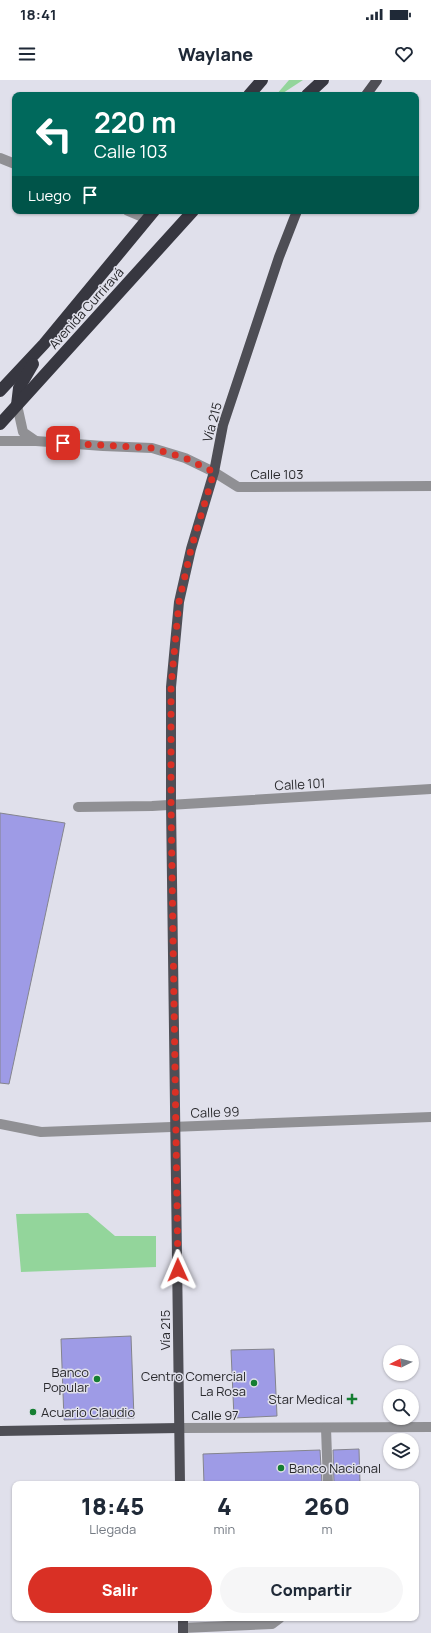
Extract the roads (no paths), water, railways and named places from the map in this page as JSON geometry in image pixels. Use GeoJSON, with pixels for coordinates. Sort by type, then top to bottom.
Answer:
{"type":"FeatureCollection","features":[{"type":"Feature","properties":{"kind":"highway"},"geometry":{"type":"LineString","coordinates":[[252,92],[262,80]]}},
{"type":"Feature","properties":{"kind":"highway"},"geometry":{"type":"LineString","coordinates":[[310,92],[323,80]]}},
{"type":"Feature","properties":{"kind":"highway","name":"Avenida Curriravá"},"geometry":{"type":"LineString","coordinates":[[2,418],[16,405],[190,214]]}},
{"type":"Feature","properties":{"kind":"highway","name":"Avenida Curriravá"},"geometry":{"type":"LineString","coordinates":[[0,391],[44,344],[151,215]]}},
{"type":"Feature","properties":{"kind":"highway"},"geometry":{"type":"LineString","coordinates":[[16,405],[19,388],[44,344]]}},
{"type":"Feature","properties":{"kind":"main road"},"geometry":{"type":"LineString","coordinates":[[368,92],[378,80]]}},
{"type":"Feature","properties":{"kind":"main road","name":"Vía 215"},"geometry":{"type":"LineString","coordinates":[[180,1481],[171,804],[171,687],[179,602],[191,549],[214,472],[223,425],[295,214]]}},
{"type":"Feature","properties":{"kind":"main road","name":"Calle 97"},"geometry":{"type":"LineString","coordinates":[[0,1431],[179,1428]]}},
{"type":"Feature","properties":{"kind":"street"},"geometry":{"type":"LineString","coordinates":[[0,158],[12,163]]}},
{"type":"Feature","properties":{"kind":"street"},"geometry":{"type":"LineString","coordinates":[[16,405],[23,432],[36,441]]}},
{"type":"Feature","properties":{"kind":"street","name":"Calle 103"},"geometry":{"type":"LineString","coordinates":[[0,441],[36,441],[152,448],[185,458],[214,472],[238,487],[431,486]]}},
{"type":"Feature","properties":{"kind":"street","name":"Calle 101"},"geometry":{"type":"LineString","coordinates":[[78,807],[171,804],[431,789]]}},
{"type":"Feature","properties":{"kind":"street","name":"Calle 99"},"geometry":{"type":"LineString","coordinates":[[0,1124],[41,1132],[431,1117]]}},
{"type":"Feature","properties":{"kind":"street","name":"Calle 97"},"geometry":{"type":"LineString","coordinates":[[179,1428],[431,1427]]}},
{"type":"Feature","properties":{"kind":"street"},"geometry":{"type":"LineString","coordinates":[[326,1428],[328,1481]]}},
{"type":"Feature","properties":{"kind":"street"},"geometry":{"type":"LineString","coordinates":[[183,1626],[272,1624],[276,1621]]}},
{"type":"Feature","properties":{"kind":"place","name":"Banco Popular"},"geometry":{"type":"Point","coordinates":[97,1379]}},
{"type":"Feature","properties":{"kind":"place","name":"Centro Comercial La Rosa"},"geometry":{"type":"Point","coordinates":[254,1383]}},
{"type":"Feature","properties":{"kind":"place","name":"Star Medical"},"geometry":{"type":"Point","coordinates":[352,1399]}},
{"type":"Feature","properties":{"kind":"place","name":"Acuario Claudio"},"geometry":{"type":"Point","coordinates":[33,1412]}},
{"type":"Feature","properties":{"kind":"place","name":"Banco Nacional"},"geometry":{"type":"Point","coordinates":[281,1468]}}]}
